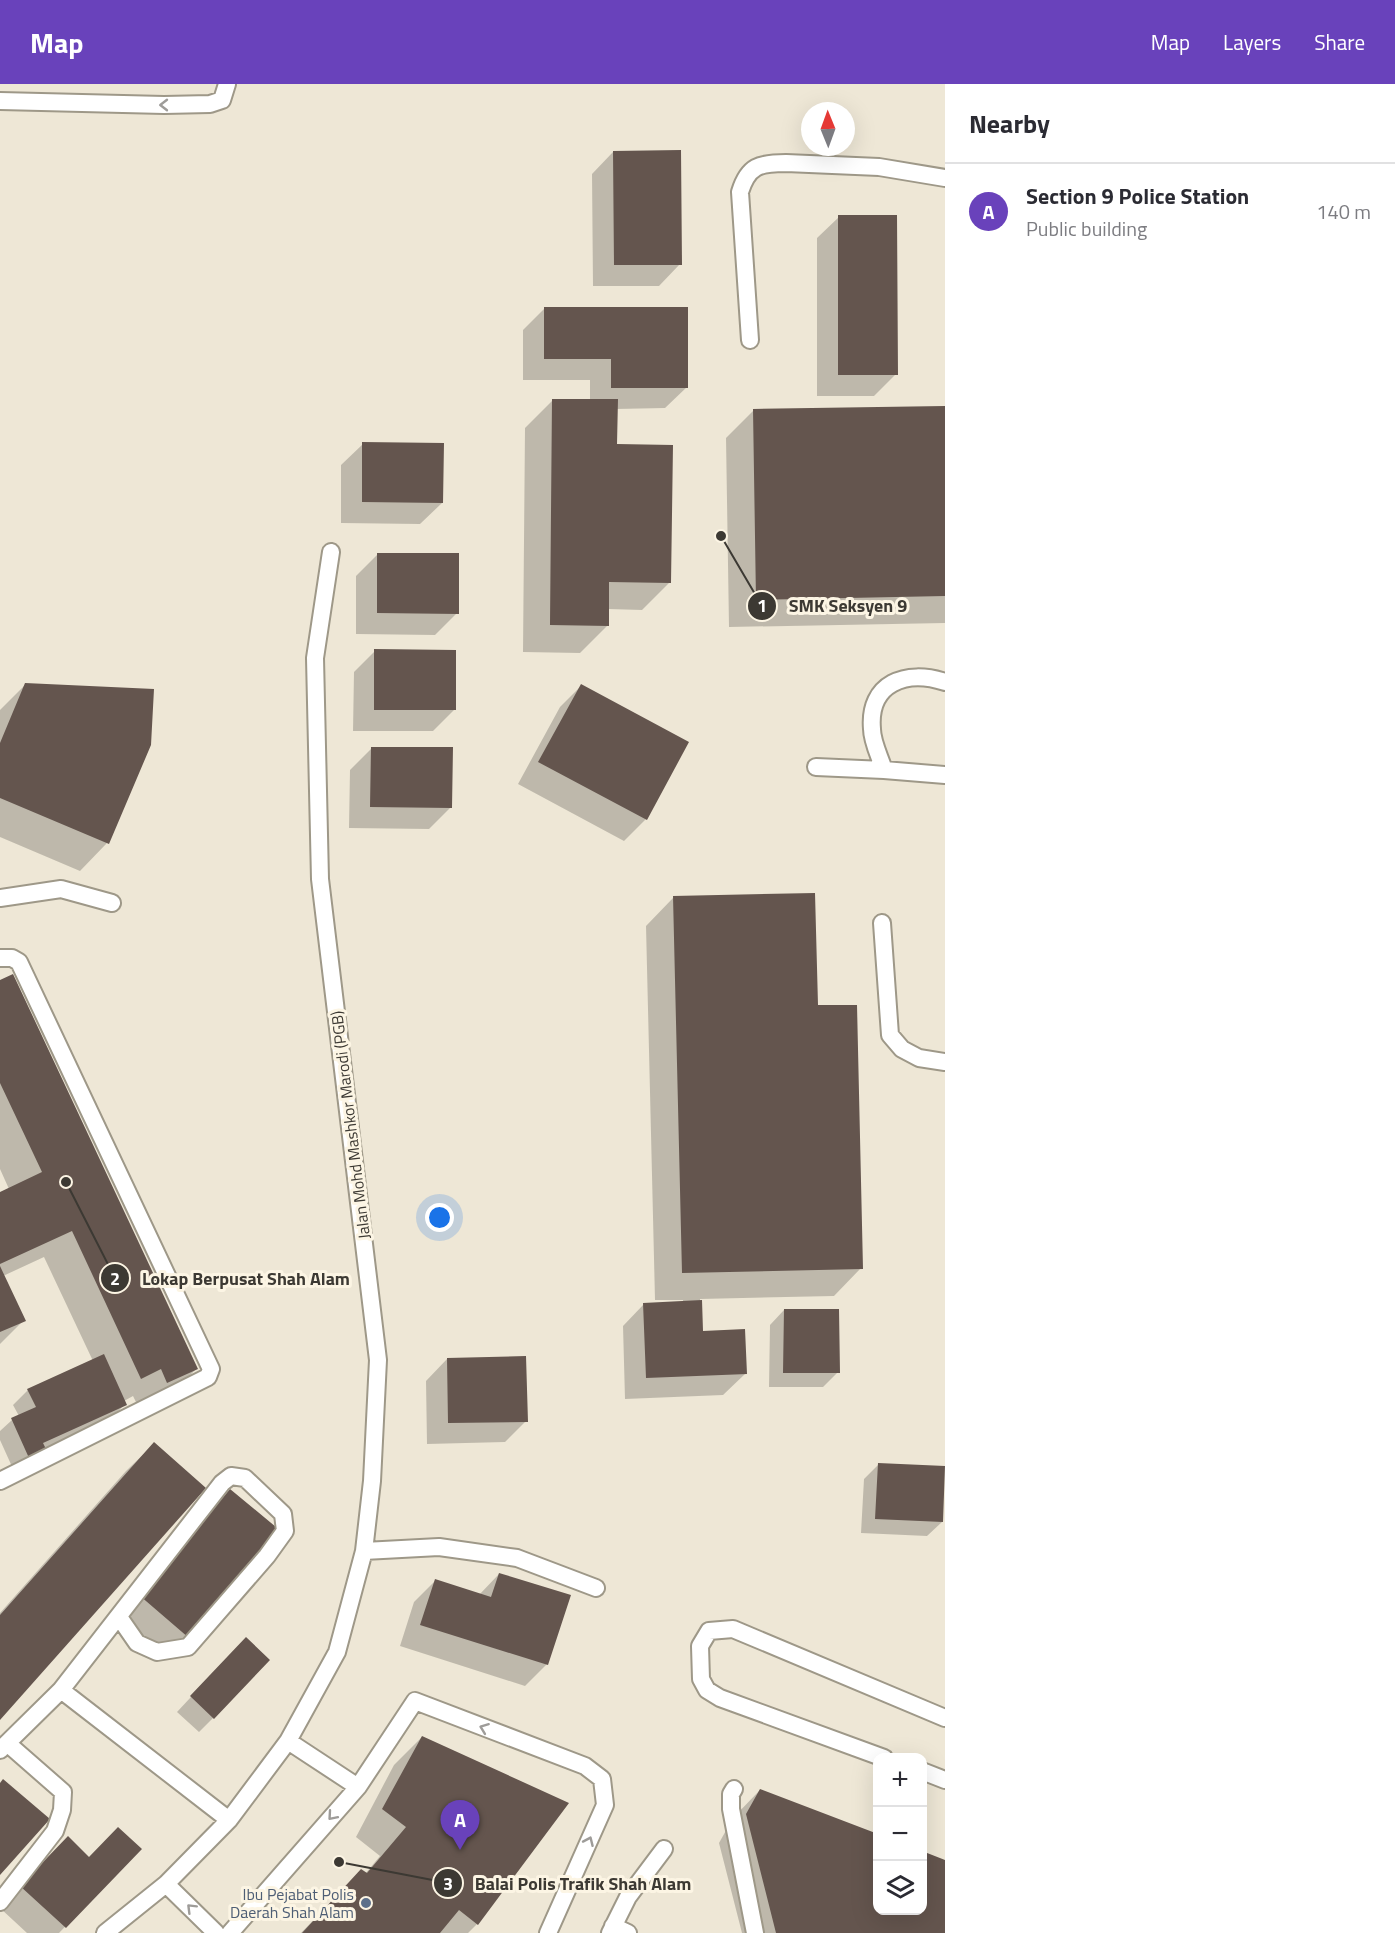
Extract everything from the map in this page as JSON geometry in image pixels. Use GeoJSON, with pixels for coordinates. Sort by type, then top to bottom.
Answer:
{"type":"FeatureCollection","features":[{"type":"Feature","properties":{"kind":"lane"},"geometry":{"type":"LineString","coordinates":[[0,101],[210,104],[222,100],[227,84]]}},
{"type":"Feature","properties":{"kind":"lane"},"geometry":{"type":"LineString","coordinates":[[750,340],[740,192],[745,177],[757,167],[772,163],[786,163],[879,167],[945,178]]}},
{"type":"Feature","properties":{"kind":"lane","name":"Jalan Mohd Mashkor Marodi (PGB)"},"geometry":{"type":"LineString","coordinates":[[105,1933],[166,1884],[229,1820],[288,1741],[337,1652],[364,1551],[372,1481],[378,1360],[320,879],[315,658],[331,552]]}},
{"type":"Feature","properties":{"kind":"lane"},"geometry":{"type":"LineString","coordinates":[[884,770],[871,731],[873,704],[886,687],[897,680],[928,677],[945,682]]}},
{"type":"Feature","properties":{"kind":"lane"},"geometry":{"type":"LineString","coordinates":[[816,767],[945,776]]}},
{"type":"Feature","properties":{"kind":"lane"},"geometry":{"type":"LineString","coordinates":[[0,897],[61,890],[112,903]]}},
{"type":"Feature","properties":{"kind":"lane"},"geometry":{"type":"LineString","coordinates":[[882,923],[890,1035],[902,1049],[919,1058],[945,1062]]}},
{"type":"Feature","properties":{"kind":"lane"},"geometry":{"type":"LineString","coordinates":[[0,958],[12,958],[19,962],[211,1369],[208,1377],[0,1481]]}},
{"type":"Feature","properties":{"kind":"lane"},"geometry":{"type":"LineString","coordinates":[[0,1902],[55,1831],[62,1810],[63,1792],[3,1747],[61,1690],[222,1483],[231,1476],[245,1478],[283,1514],[285,1532],[188,1647],[157,1652],[137,1643],[119,1617]]}},
{"type":"Feature","properties":{"kind":"lane"},"geometry":{"type":"LineString","coordinates":[[364,1551],[439,1547],[517,1558],[596,1588]]}},
{"type":"Feature","properties":{"kind":"lane"},"geometry":{"type":"LineString","coordinates":[[873,1754],[720,1698],[706,1690],[701,1679],[700,1647],[709,1631],[733,1629],[945,1718]]}},
{"type":"Feature","properties":{"kind":"lane"},"geometry":{"type":"LineString","coordinates":[[61,1690],[229,1820]]}},
{"type":"Feature","properties":{"kind":"lane"},"geometry":{"type":"LineString","coordinates":[[230,1933],[358,1787],[415,1701],[585,1766],[602,1779],[605,1806],[548,1933]]}},
{"type":"Feature","properties":{"kind":"lane"},"geometry":{"type":"LineString","coordinates":[[288,1741],[358,1787]]}},
{"type":"Feature","properties":{"kind":"lane"},"geometry":{"type":"LineString","coordinates":[[927,1774],[945,1780]]}},
{"type":"Feature","properties":{"kind":"lane"},"geometry":{"type":"LineString","coordinates":[[734,1789],[731,1794],[731,1809],[755,1933]]}},
{"type":"Feature","properties":{"kind":"lane"},"geometry":{"type":"LineString","coordinates":[[617,1931],[628,1897],[664,1849]]}},
{"type":"Feature","properties":{"kind":"lane"},"geometry":{"type":"LineString","coordinates":[[166,1884],[216,1933]]}},
{"type":"Feature","properties":{"kind":"building"},"geometry":{"type":"Polygon","coordinates":[[[681,150],[682,265],[614,265],[613,151],[681,150]]]}},
{"type":"Feature","properties":{"kind":"building"},"geometry":{"type":"Polygon","coordinates":[[[838,215],[897,215],[898,375],[838,375],[838,215]]]}},
{"type":"Feature","properties":{"kind":"building"},"geometry":{"type":"Polygon","coordinates":[[[544,307],[688,307],[688,388],[611,388],[611,359],[544,359],[544,307]]]}},
{"type":"Feature","properties":{"kind":"building"},"geometry":{"type":"Polygon","coordinates":[[[552,399],[618,399],[617,444],[673,445],[671,583],[609,582],[609,626],[550,625],[552,399]]]}},
{"type":"Feature","properties":{"kind":"building"},"geometry":{"type":"Polygon","coordinates":[[[945,406],[945,596],[756,600],[753,409],[945,406]]]}},
{"type":"Feature","properties":{"kind":"building"},"geometry":{"type":"Polygon","coordinates":[[[362,442],[444,443],[443,503],[362,502],[362,442]]]}},
{"type":"Feature","properties":{"kind":"building"},"geometry":{"type":"Polygon","coordinates":[[[377,553],[459,553],[459,614],[377,613],[377,553]]]}},
{"type":"Feature","properties":{"kind":"building"},"geometry":{"type":"Polygon","coordinates":[[[374,649],[456,650],[456,710],[374,710],[374,649]]]}},
{"type":"Feature","properties":{"kind":"building"},"geometry":{"type":"Polygon","coordinates":[[[25,683],[154,689],[151,745],[109,844],[0,798],[0,743],[25,683]]]}},
{"type":"Feature","properties":{"kind":"building"},"geometry":{"type":"Polygon","coordinates":[[[581,684],[689,742],[647,820],[538,762],[581,684]]]}},
{"type":"Feature","properties":{"kind":"building"},"geometry":{"type":"Polygon","coordinates":[[[371,747],[453,747],[452,808],[370,807],[371,747]]]}},
{"type":"Feature","properties":{"kind":"building"},"geometry":{"type":"Polygon","coordinates":[[[815,893],[818,1005],[857,1005],[863,1269],[682,1273],[673,896],[815,893]]]}},
{"type":"Feature","properties":{"kind":"building"},"geometry":{"type":"Polygon","coordinates":[[[13,974],[198,1369],[167,1383],[161,1369],[141,1379],[72,1231],[0,1264],[0,1192],[42,1172],[0,1083],[0,980],[13,974]]]}},
{"type":"Feature","properties":{"kind":"building"},"geometry":{"type":"Polygon","coordinates":[[[0,1266],[26,1321],[0,1332],[0,1266]]]}},
{"type":"Feature","properties":{"kind":"building"},"geometry":{"type":"Polygon","coordinates":[[[702,1300],[703,1331],[745,1329],[747,1374],[646,1378],[643,1303],[702,1300]]]}},
{"type":"Feature","properties":{"kind":"building"},"geometry":{"type":"Polygon","coordinates":[[[784,1309],[839,1309],[840,1373],[783,1373],[784,1309]]]}},
{"type":"Feature","properties":{"kind":"building"},"geometry":{"type":"Polygon","coordinates":[[[104,1354],[127,1405],[43,1443],[46,1449],[29,1458],[11,1418],[36,1407],[27,1389],[104,1354]]]}},
{"type":"Feature","properties":{"kind":"building"},"geometry":{"type":"Polygon","coordinates":[[[526,1356],[528,1422],[448,1423],[447,1358],[526,1356]]]}},
{"type":"Feature","properties":{"kind":"building"},"geometry":{"type":"Polygon","coordinates":[[[154,1442],[206,1488],[0,1720],[0,1615],[154,1442]]]}},
{"type":"Feature","properties":{"kind":"building"},"geometry":{"type":"Polygon","coordinates":[[[878,1463],[945,1466],[943,1522],[875,1519],[878,1463]]]}},
{"type":"Feature","properties":{"kind":"building"},"geometry":{"type":"Polygon","coordinates":[[[230,1489],[282,1532],[189,1638],[139,1595],[230,1489]]]}},
{"type":"Feature","properties":{"kind":"building"},"geometry":{"type":"Polygon","coordinates":[[[499,1573],[571,1595],[548,1665],[420,1625],[435,1579],[491,1597],[499,1573]]]}},
{"type":"Feature","properties":{"kind":"building"},"geometry":{"type":"Polygon","coordinates":[[[246,1637],[270,1660],[214,1719],[190,1696],[246,1637]]]}},
{"type":"Feature","properties":{"kind":"building"},"geometry":{"type":"Polygon","coordinates":[[[422,1736],[569,1803],[478,1925],[459,1910],[440,1933],[302,1933],[361,1869],[367,1873],[406,1827],[382,1809],[422,1736]]]}},
{"type":"Feature","properties":{"kind":"building"},"geometry":{"type":"Polygon","coordinates":[[[3,1779],[50,1819],[0,1875],[0,1783],[3,1779]]]}},
{"type":"Feature","properties":{"kind":"building"},"geometry":{"type":"Polygon","coordinates":[[[760,1789],[873,1832],[873,1915],[927,1915],[927,1853],[945,1860],[945,1933],[776,1933],[746,1814],[760,1789]]]}},
{"type":"Feature","properties":{"kind":"building"},"geometry":{"type":"Polygon","coordinates":[[[118,1827],[142,1849],[66,1928],[20,1886],[68,1836],[89,1857],[118,1827]]]}},
{"type":"Feature","properties":{"kind":"place","name":"SMK Seksyen 9"},"geometry":{"type":"Point","coordinates":[721,536]}},
{"type":"Feature","properties":{"kind":"place","name":"Lokap Berpusat Shah Alam"},"geometry":{"type":"Point","coordinates":[66,1182]}},
{"type":"Feature","properties":{"kind":"place","name":"Section 9 Police Station"},"geometry":{"type":"Point","coordinates":[460,1850]}},
{"type":"Feature","properties":{"kind":"place","name":"Balai Polis Trafik Shah Alam"},"geometry":{"type":"Point","coordinates":[339,1862]}},
{"type":"Feature","properties":{"kind":"place","name":"Ibu Pejabat Polis Daerah Shah Alam"},"geometry":{"type":"Point","coordinates":[366,1903]}}]}
